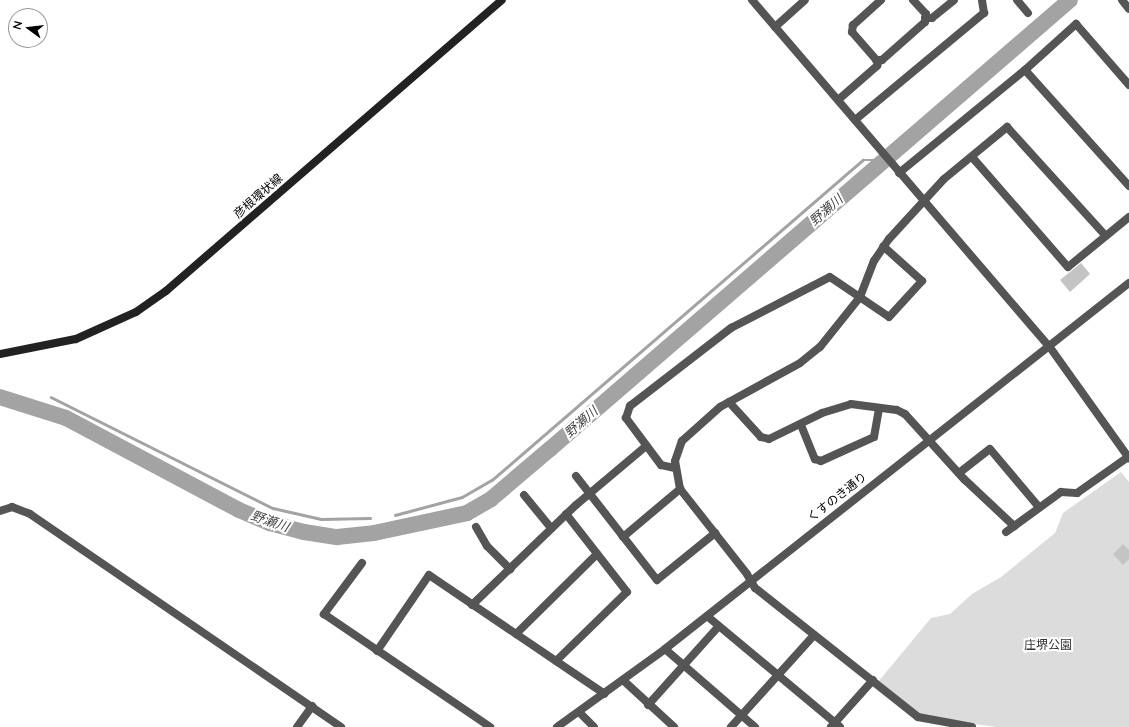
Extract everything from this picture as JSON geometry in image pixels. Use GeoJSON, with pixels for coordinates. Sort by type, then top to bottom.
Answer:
{"type":"FeatureCollection","features":[{"type":"Feature","properties":{"kind":"main road","name":"彦根環状線"},"geometry":{"type":"LineString","coordinates":[[0,354],[76,339],[136,312],[154,300],[502,0]]}},
{"type":"Feature","properties":{"kind":"street"},"geometry":{"type":"LineString","coordinates":[[752,0],[776,26],[899,173],[1049,346],[1129,458],[1077,493],[1061,492],[1038,506],[1006,532]]}},
{"type":"Feature","properties":{"kind":"street"},"geometry":{"type":"LineString","coordinates":[[878,60],[852,32],[853,24],[881,0]]}},
{"type":"Feature","properties":{"kind":"street"},"geometry":{"type":"LineString","coordinates":[[878,60],[882,60],[925,22],[926,14],[913,0]]}},
{"type":"Feature","properties":{"kind":"street"},"geometry":{"type":"LineString","coordinates":[[925,18],[932,18],[954,0]]}},
{"type":"Feature","properties":{"kind":"street"},"geometry":{"type":"LineString","coordinates":[[854,120],[984,13],[982,0]]}},
{"type":"Feature","properties":{"kind":"street"},"geometry":{"type":"LineString","coordinates":[[1017,0],[1028,13]]}},
{"type":"Feature","properties":{"kind":"street"},"geometry":{"type":"LineString","coordinates":[[1122,0],[1129,9]]}},
{"type":"Feature","properties":{"kind":"street"},"geometry":{"type":"LineString","coordinates":[[776,26],[800,2]]}},
{"type":"Feature","properties":{"kind":"street"},"geometry":{"type":"LineString","coordinates":[[899,173],[1025,70],[1076,24],[1129,85]]}},
{"type":"Feature","properties":{"kind":"street"},"geometry":{"type":"LineString","coordinates":[[838,100],[877,66],[878,60]]}},
{"type":"Feature","properties":{"kind":"street"},"geometry":{"type":"LineString","coordinates":[[1025,70],[1129,186]]}},
{"type":"Feature","properties":{"kind":"street"},"geometry":{"type":"LineString","coordinates":[[972,727],[918,717],[755,588],[751,580],[680,489],[675,468],[675,461],[682,441],[691,430],[729,402],[800,363],[820,347],[860,297],[883,246],[944,179],[1007,127],[1106,236]]}},
{"type":"Feature","properties":{"kind":"street"},"geometry":{"type":"LineString","coordinates":[[972,157],[1068,268],[1129,216]]}},
{"type":"Feature","properties":{"kind":"street"},"geometry":{"type":"LineString","coordinates":[[675,468],[661,465],[646,446],[626,418],[630,406],[731,328],[830,277],[889,317],[922,281],[883,246]]}},
{"type":"Feature","properties":{"kind":"street","name":"くすのき通り"},"geometry":{"type":"LineString","coordinates":[[557,727],[624,680],[707,616],[1129,283]]}},
{"type":"Feature","properties":{"kind":"street"},"geometry":{"type":"LineString","coordinates":[[729,402],[761,437],[778,436],[822,413],[851,404],[897,410],[905,414],[959,473],[1014,526]]}},
{"type":"Feature","properties":{"kind":"street"},"geometry":{"type":"LineString","coordinates":[[801,424],[816,459],[821,461],[874,436],[879,408]]}},
{"type":"Feature","properties":{"kind":"street"},"geometry":{"type":"LineString","coordinates":[[472,605],[566,514],[646,446]]}},
{"type":"Feature","properties":{"kind":"street"},"geometry":{"type":"LineString","coordinates":[[959,473],[990,449],[1038,506]]}},
{"type":"Feature","properties":{"kind":"street"},"geometry":{"type":"LineString","coordinates":[[576,476],[657,580],[715,533]]}},
{"type":"Feature","properties":{"kind":"street"},"geometry":{"type":"LineString","coordinates":[[623,537],[680,489]]}},
{"type":"Feature","properties":{"kind":"street"},"geometry":{"type":"LineString","coordinates":[[524,495],[551,528]]}},
{"type":"Feature","properties":{"kind":"street"},"geometry":{"type":"LineString","coordinates":[[0,511],[12,507],[30,514],[341,727]]}},
{"type":"Feature","properties":{"kind":"street"},"geometry":{"type":"LineString","coordinates":[[556,661],[628,592],[566,514]]}},
{"type":"Feature","properties":{"kind":"street"},"geometry":{"type":"LineString","coordinates":[[476,526],[487,546],[510,569]]}},
{"type":"Feature","properties":{"kind":"street"},"geometry":{"type":"LineString","coordinates":[[516,634],[597,554]]}},
{"type":"Feature","properties":{"kind":"street"},"geometry":{"type":"LineString","coordinates":[[362,563],[324,614],[490,727]]}},
{"type":"Feature","properties":{"kind":"street"},"geometry":{"type":"LineString","coordinates":[[377,651],[429,575],[605,694]]}},
{"type":"Feature","properties":{"kind":"street"},"geometry":{"type":"LineString","coordinates":[[707,616],[835,726],[873,680]]}},
{"type":"Feature","properties":{"kind":"street"},"geometry":{"type":"LineString","coordinates":[[648,704],[719,626]]}},
{"type":"Feature","properties":{"kind":"street"},"geometry":{"type":"LineString","coordinates":[[731,727],[814,635]]}},
{"type":"Feature","properties":{"kind":"street"},"geometry":{"type":"LineString","coordinates":[[665,648],[755,727]]}},
{"type":"Feature","properties":{"kind":"street"},"geometry":{"type":"LineString","coordinates":[[624,680],[674,727]]}},
{"type":"Feature","properties":{"kind":"street"},"geometry":{"type":"LineString","coordinates":[[297,727],[312,706]]}},
{"type":"Feature","properties":{"kind":"street"},"geometry":{"type":"LineString","coordinates":[[579,712],[594,727]]}},
{"type":"Feature","properties":{"kind":"green space","name":"庄堺公園"},"geometry":{"type":"Polygon","coordinates":[[[1121,472],[1129,482],[1129,727],[997,727],[943,720],[919,714],[878,682],[931,618],[950,614],[972,594],[1001,577],[1055,533],[1063,513],[1121,472]]]}},
{"type":"Feature","properties":{"kind":"building"},"geometry":{"type":"Polygon","coordinates":[[[1081,263],[1090,274],[1070,292],[1060,280],[1081,263]]]}},
{"type":"Feature","properties":{"kind":"building"},"geometry":{"type":"Polygon","coordinates":[[[1123,544],[1129,550],[1129,559],[1123,565],[1113,554],[1123,544]]]}},
{"type":"Feature","properties":{"kind":"waterway","name":"野瀬川"},"geometry":{"type":"LineString","coordinates":[[0,397],[66,418],[239,510],[270,523],[304,532],[337,537],[374,533],[467,513],[491,499],[550,449],[1070,0]]}},
{"type":"Feature","properties":{"kind":"waterway"},"geometry":{"type":"LineString","coordinates":[[395,515],[462,497],[492,480],[863,160],[885,160]]}},
{"type":"Feature","properties":{"kind":"waterway"},"geometry":{"type":"LineString","coordinates":[[51,397],[273,508],[321,519],[370,518]]}}]}
